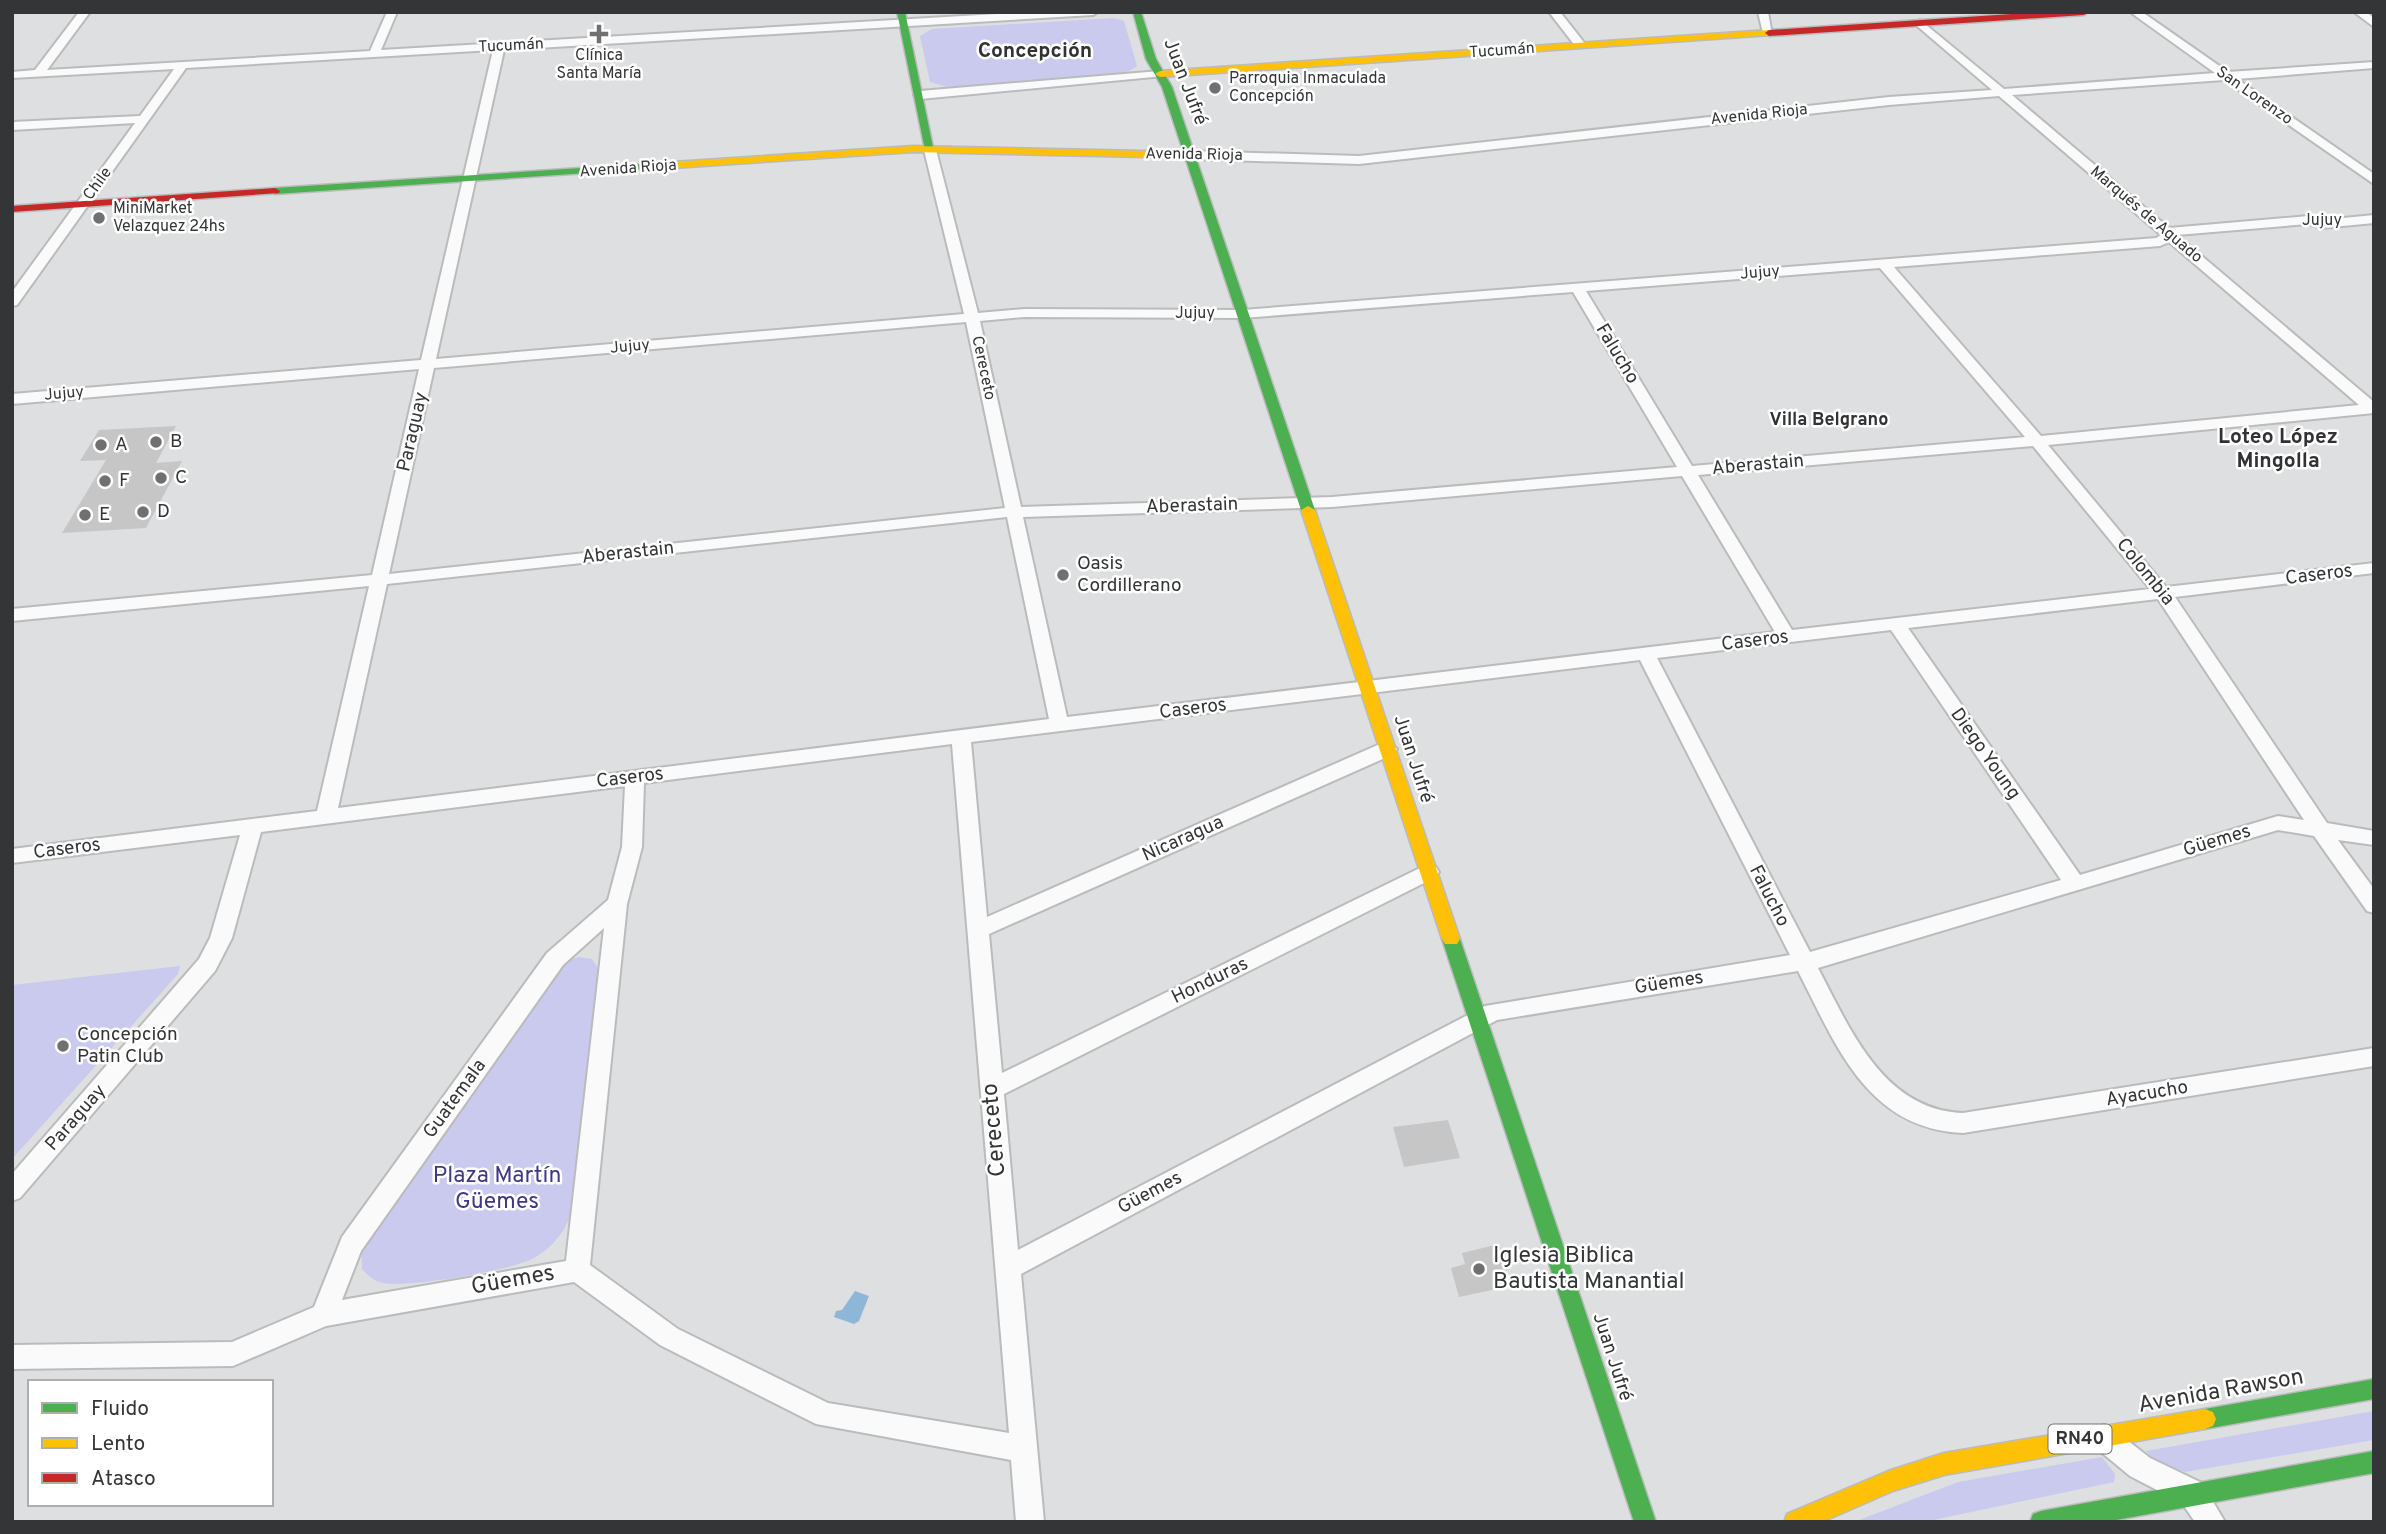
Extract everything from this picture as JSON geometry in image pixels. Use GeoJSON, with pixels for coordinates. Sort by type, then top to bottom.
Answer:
{"type":"FeatureCollection","features":[{"type":"Feature","properties":{"kind":"street"},"geometry":{"type":"LineString","coordinates":[[38,74],[85,12]]}},
{"type":"Feature","properties":{"kind":"street"},"geometry":{"type":"LineString","coordinates":[[374,54],[392,12]]}},
{"type":"Feature","properties":{"kind":"street","name":"Tucumán"},"geometry":{"type":"LineString","coordinates":[[12,75],[499,47],[902,18],[1093,12]]}},
{"type":"Feature","properties":{"kind":"street","name":"Juan Jufré"},"geometry":{"type":"LineString","coordinates":[[1138,12],[1151,59],[1167,87],[1190,155],[1645,1522]]}},
{"type":"Feature","properties":{"kind":"street"},"geometry":{"type":"LineString","coordinates":[[1555,12],[1580,45]]}},
{"type":"Feature","properties":{"kind":"street"},"geometry":{"type":"LineString","coordinates":[[1763,12],[1768,33]]}},
{"type":"Feature","properties":{"kind":"street","name":"Tucumán"},"geometry":{"type":"LineString","coordinates":[[920,95],[1580,45],[2084,12]]}},
{"type":"Feature","properties":{"kind":"street","name":"San Lorenzo"},"geometry":{"type":"LineString","coordinates":[[2135,12],[2374,180]]}},
{"type":"Feature","properties":{"kind":"street"},"geometry":{"type":"LineString","coordinates":[[2359,12],[2374,23]]}},
{"type":"Feature","properties":{"kind":"street","name":"Cereceto"},"geometry":{"type":"LineString","coordinates":[[902,18],[930,150],[972,317],[1060,726]]}},
{"type":"Feature","properties":{"kind":"street","name":"Marqués de Aguado"},"geometry":{"type":"LineString","coordinates":[[1920,23],[2373,408]]}},
{"type":"Feature","properties":{"kind":"street","name":"Paraguay"},"geometry":{"type":"LineString","coordinates":[[326,816],[499,47]]}},
{"type":"Feature","properties":{"kind":"street","name":"Chile"},"geometry":{"type":"LineString","coordinates":[[12,302],[183,65]]}},
{"type":"Feature","properties":{"kind":"street","name":"Avenida Rioja"},"geometry":{"type":"LineString","coordinates":[[12,209],[930,150],[1359,160],[1875,102],[2374,65]]}},
{"type":"Feature","properties":{"kind":"street"},"geometry":{"type":"LineString","coordinates":[[12,126],[145,119]]}},
{"type":"Feature","properties":{"kind":"street","name":"Jujuy"},"geometry":{"type":"LineString","coordinates":[[12,399],[1024,313],[1242,314],[2160,242],[2175,230],[2309,220],[2322,223],[2374,219]]}},
{"type":"Feature","properties":{"kind":"street","name":"Colombia"},"geometry":{"type":"LineString","coordinates":[[1883,263],[2038,441],[2163,593],[2320,829],[2374,905]]}},
{"type":"Feature","properties":{"kind":"street","name":"Falucho"},"geometry":{"type":"LineString","coordinates":[[1577,288],[1787,637]]}},
{"type":"Feature","properties":{"kind":"street","name":"Aberastain"},"geometry":{"type":"LineString","coordinates":[[12,615],[379,580],[1013,512],[1305,503],[2038,441],[2373,408]]}},
{"type":"Feature","properties":{"kind":"street","name":"Caseros"},"geometry":{"type":"LineString","coordinates":[[12,856],[1366,686],[2374,568]]}},
{"type":"Feature","properties":{"kind":"street","name":"Diego Young"},"geometry":{"type":"LineString","coordinates":[[1896,624],[2075,884]]}},
{"type":"Feature","properties":{"kind":"street","name":"Falucho"},"geometry":{"type":"LineString","coordinates":[[1646,654],[1803,962],[1860,1064],[1892,1097],[1920,1115]]}},
{"type":"Feature","properties":{"kind":"street","name":"Cereceto"},"geometry":{"type":"LineString","coordinates":[[961,738],[1030,1522]]}},
{"type":"Feature","properties":{"kind":"street","name":"Nicaragua"},"geometry":{"type":"LineString","coordinates":[[978,930],[1387,749]]}},
{"type":"Feature","properties":{"kind":"street"},"geometry":{"type":"LineString","coordinates":[[577,1270],[617,904],[632,847],[635,777]]}},
{"type":"Feature","properties":{"kind":"street","name":"Güemes"},"geometry":{"type":"LineString","coordinates":[[1008,1268],[1493,1012],[1826,958],[2278,823],[2374,838]]}},
{"type":"Feature","properties":{"kind":"street","name":"Paraguay"},"geometry":{"type":"LineString","coordinates":[[12,1191],[207,965],[221,938],[253,825]]}},
{"type":"Feature","properties":{"kind":"street","name":"Honduras"},"geometry":{"type":"LineString","coordinates":[[992,1089],[1429,873]]}},
{"type":"Feature","properties":{"kind":"street","name":"Guatemala"},"geometry":{"type":"LineString","coordinates":[[324,1315],[351,1245],[555,959],[617,904]]}},
{"type":"Feature","properties":{"kind":"street","name":"Ayacucho"},"geometry":{"type":"LineString","coordinates":[[1920,1115],[1963,1123],[2374,1057]]}},
{"type":"Feature","properties":{"kind":"street","name":"Güemes"},"geometry":{"type":"LineString","coordinates":[[12,1357],[233,1354],[324,1315],[577,1270],[669,1337],[825,1416],[1024,1449]]}},
{"type":"Feature","properties":{"kind":"street","name":"Avenida Rawson"},"geometry":{"type":"LineString","coordinates":[[1795,1522],[1891,1481],[1944,1464],[2374,1389]]}},
{"type":"Feature","properties":{"kind":"street"},"geometry":{"type":"LineString","coordinates":[[2101,1435],[2140,1467],[2192,1493],[2211,1522]]}},
{"type":"Feature","properties":{"kind":"street"},"geometry":{"type":"LineString","coordinates":[[2041,1522],[2374,1462]]}},
{"type":"Feature","properties":{"kind":"green space"},"geometry":{"type":"Polygon","coordinates":[[[1113,18],[1124,21],[1137,66],[1126,73],[947,87],[930,82],[920,36],[932,29],[1113,18]]]}},
{"type":"Feature","properties":{"kind":"green space","name":"Plaza Martín Güemes"},"geometry":{"type":"Polygon","coordinates":[[[579,957],[592,959],[598,968],[573,1208],[563,1231],[541,1254],[505,1268],[415,1283],[396,1284],[374,1280],[362,1269],[361,1249],[565,961],[579,957]]]}},
{"type":"Feature","properties":{"kind":"green space","name":"Concepción Patin Club"},"geometry":{"type":"Polygon","coordinates":[[[180,966],[178,974],[12,1159],[12,985],[180,966]]]}},
{"type":"Feature","properties":{"kind":"green space"},"geometry":{"type":"Polygon","coordinates":[[[2374,1411],[2374,1440],[2185,1472],[2153,1460],[2146,1451],[2374,1411]]]}},
{"type":"Feature","properties":{"kind":"green space"},"geometry":{"type":"Polygon","coordinates":[[[2102,1457],[2115,1474],[2114,1482],[1924,1522],[1854,1522],[1958,1482],[2102,1457]]]}},
{"type":"Feature","properties":{"kind":"shaded area"},"geometry":{"type":"Polygon","coordinates":[[[855,1291],[869,1296],[859,1321],[854,1324],[834,1317],[836,1311],[842,1310],[855,1291]]]}},
{"type":"Feature","properties":{"kind":"building"},"geometry":{"type":"Polygon","coordinates":[[[176,426],[156,463],[182,461],[146,528],[62,533],[106,460],[80,461],[99,430],[176,426]]]}},
{"type":"Feature","properties":{"kind":"building"},"geometry":{"type":"Polygon","coordinates":[[[1448,1120],[1460,1158],[1404,1167],[1393,1127],[1448,1120]]]}},
{"type":"Feature","properties":{"kind":"building","name":"Iglesia Biblica Bautista Manantial"},"geometry":{"type":"Polygon","coordinates":[[[1499,1244],[1507,1271],[1502,1272],[1506,1287],[1459,1297],[1451,1268],[1465,1264],[1462,1253],[1499,1244]]]}},
{"type":"Feature","properties":{"kind":"traffic: fast"},"geometry":{"type":"LineString","coordinates":[[901,12],[930,150]]}},
{"type":"Feature","properties":{"kind":"traffic: fast"},"geometry":{"type":"LineString","coordinates":[[1137,12],[1151,59],[1167,87],[1308,510]]}},
{"type":"Feature","properties":{"kind":"traffic: fast"},"geometry":{"type":"LineString","coordinates":[[275,191],[673,165]]}},
{"type":"Feature","properties":{"kind":"traffic: fast"},"geometry":{"type":"LineString","coordinates":[[1451,939],[1645,1522]]}},
{"type":"Feature","properties":{"kind":"traffic: fast"},"geometry":{"type":"LineString","coordinates":[[2205,1419],[2374,1389]]}},
{"type":"Feature","properties":{"kind":"traffic: fast"},"geometry":{"type":"LineString","coordinates":[[2041,1522],[2374,1462]]}},
{"type":"Feature","properties":{"kind":"traffic: slow"},"geometry":{"type":"LineString","coordinates":[[1160,74],[1769,33]]}},
{"type":"Feature","properties":{"kind":"traffic: slow"},"geometry":{"type":"LineString","coordinates":[[673,165],[913,149],[1190,155]]}},
{"type":"Feature","properties":{"kind":"traffic: slow"},"geometry":{"type":"LineString","coordinates":[[1308,510],[1451,939]]}},
{"type":"Feature","properties":{"kind":"traffic: slow"},"geometry":{"type":"LineString","coordinates":[[1795,1522],[1891,1481],[1944,1464],[2205,1419]]}},
{"type":"Feature","properties":{"kind":"traffic: jam"},"geometry":{"type":"LineString","coordinates":[[1769,33],[2084,12]]}},
{"type":"Feature","properties":{"kind":"traffic: jam"},"geometry":{"type":"LineString","coordinates":[[12,209],[275,191]]}},
{"type":"Feature","properties":{"kind":"place","name":"Clínica Santa María"},"geometry":{"type":"Point","coordinates":[599,34]}},
{"type":"Feature","properties":{"kind":"place","name":"Parroquia Inmaculada Concepción"},"geometry":{"type":"Point","coordinates":[1215,88]}},
{"type":"Feature","properties":{"kind":"place","name":"MiniMarket Velazquez 24hs"},"geometry":{"type":"Point","coordinates":[99,218]}},
{"type":"Feature","properties":{"kind":"place","name":"B"},"geometry":{"type":"Point","coordinates":[156,442]}},
{"type":"Feature","properties":{"kind":"place","name":"A"},"geometry":{"type":"Point","coordinates":[101,445]}},
{"type":"Feature","properties":{"kind":"place","name":"C"},"geometry":{"type":"Point","coordinates":[161,478]}},
{"type":"Feature","properties":{"kind":"place","name":"F"},"geometry":{"type":"Point","coordinates":[105,481]}},
{"type":"Feature","properties":{"kind":"place","name":"D"},"geometry":{"type":"Point","coordinates":[143,512]}},
{"type":"Feature","properties":{"kind":"place","name":"E"},"geometry":{"type":"Point","coordinates":[85,515]}},
{"type":"Feature","properties":{"kind":"place","name":"Oasis Cordillerano"},"geometry":{"type":"Point","coordinates":[1063,575]}},
{"type":"Feature","properties":{"kind":"place","name":"Concepción Patin Club"},"geometry":{"type":"Point","coordinates":[63,1046]}},
{"type":"Feature","properties":{"kind":"place","name":"Iglesia Biblica Bautista Manantial"},"geometry":{"type":"Point","coordinates":[1479,1269]}},
{"type":"Feature","properties":{"kind":"district","name":"Concepción"},"geometry":{"type":"Point","coordinates":[1035,51]}},
{"type":"Feature","properties":{"kind":"district","name":"Villa Belgrano"},"geometry":{"type":"Point","coordinates":[1829,420]}},
{"type":"Feature","properties":{"kind":"district","name":"Loteo López Mingolla"},"geometry":{"type":"Point","coordinates":[2278,449]}}]}
